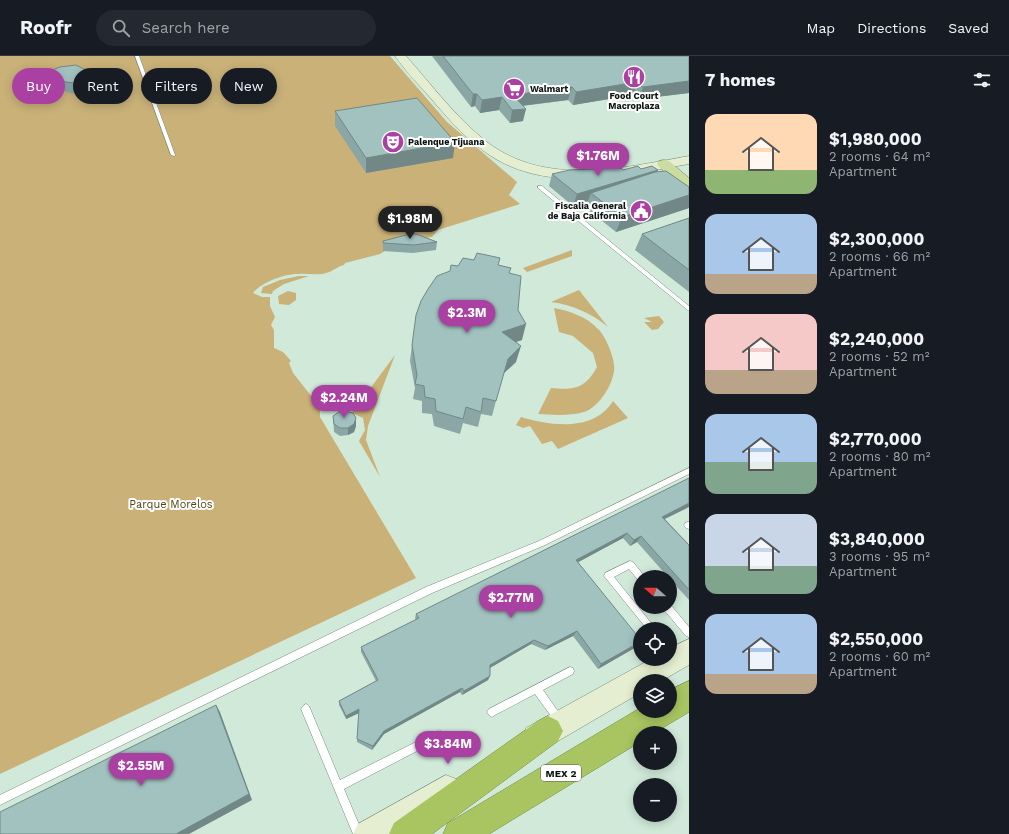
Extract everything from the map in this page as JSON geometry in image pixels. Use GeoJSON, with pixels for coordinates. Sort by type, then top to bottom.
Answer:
{"type":"FeatureCollection","features":[{"type":"Feature","properties":{"kind":"highway"},"geometry":{"type":"LineString","coordinates":[[677,703],[689,695]]}},
{"type":"Feature","properties":{"kind":"highway","name":"MEX 2"},"geometry":{"type":"LineString","coordinates":[[459,834],[651,718]]}},
{"type":"Feature","properties":{"kind":"highway"},"geometry":{"type":"LineString","coordinates":[[405,834],[555,728]]}},
{"type":"Feature","properties":{"kind":"main road"},"geometry":{"type":"LineString","coordinates":[[400,56],[436,98],[472,136],[504,159],[537,170],[570,174],[589,174],[689,160]]}},
{"type":"Feature","properties":{"kind":"main road"},"geometry":{"type":"LineString","coordinates":[[664,164],[689,186]]}},
{"type":"Feature","properties":{"kind":"main road"},"geometry":{"type":"LineString","coordinates":[[647,166],[656,174],[689,193]]}},
{"type":"Feature","properties":{"kind":"main road"},"geometry":{"type":"LineString","coordinates":[[368,834],[555,728],[678,653]]}},
{"type":"Feature","properties":{"kind":"lane"},"geometry":{"type":"LineString","coordinates":[[137,56],[173,155]]}},
{"type":"Feature","properties":{"kind":"lane"},"geometry":{"type":"LineString","coordinates":[[540,187],[689,309]]}},
{"type":"Feature","properties":{"kind":"lane"},"geometry":{"type":"LineString","coordinates":[[0,800],[429,590],[542,543],[689,471]]}},
{"type":"Feature","properties":{"kind":"lane"},"geometry":{"type":"LineString","coordinates":[[633,606],[608,576],[630,565],[635,570]]}},
{"type":"Feature","properties":{"kind":"lane"},"geometry":{"type":"LineString","coordinates":[[640,614],[646,622]]}},
{"type":"Feature","properties":{"kind":"lane"},"geometry":{"type":"LineString","coordinates":[[673,614],[689,633]]}},
{"type":"Feature","properties":{"kind":"lane"},"geometry":{"type":"LineString","coordinates":[[492,712],[570,671]]}},
{"type":"Feature","properties":{"kind":"lane"},"geometry":{"type":"LineString","coordinates":[[536,690],[555,728]]}},
{"type":"Feature","properties":{"kind":"lane"},"geometry":{"type":"LineString","coordinates":[[306,709],[358,834]]}},
{"type":"Feature","properties":{"kind":"lane"},"geometry":{"type":"LineString","coordinates":[[339,786],[439,735]]}},
{"type":"Feature","properties":{"kind":"green space","name":"Parque Morelos"},"geometry":{"type":"Polygon","coordinates":[[[0,56],[390,56],[447,122],[517,182],[509,195],[520,204],[438,230],[432,237],[400,242],[380,254],[345,263],[344,265],[326,273],[292,274],[280,277],[262,285],[253,293],[262,297],[270,297],[270,306],[275,317],[271,325],[274,330],[274,348],[283,352],[291,361],[289,363],[293,373],[320,407],[320,417],[416,578],[0,774],[0,56]]]}},
{"type":"Feature","properties":{"kind":"green space"},"geometry":{"type":"Polygon","coordinates":[[[572,250],[572,256],[527,272],[523,268],[572,250]]]}},
{"type":"Feature","properties":{"kind":"green space"},"geometry":{"type":"Polygon","coordinates":[[[299,276],[309,276],[284,284],[273,291],[272,294],[261,293],[263,287],[280,280],[299,276]]]}},
{"type":"Feature","properties":{"kind":"green space"},"geometry":{"type":"Polygon","coordinates":[[[579,290],[608,327],[581,310],[567,305],[551,302],[579,290]]]}},
{"type":"Feature","properties":{"kind":"green space"},"geometry":{"type":"Polygon","coordinates":[[[288,291],[296,293],[296,300],[289,305],[279,304],[278,296],[288,291]]]}},
{"type":"Feature","properties":{"kind":"green space"},"geometry":{"type":"Polygon","coordinates":[[[554,308],[578,315],[594,325],[604,337],[612,355],[614,371],[611,383],[600,401],[595,406],[584,412],[567,415],[538,414],[551,388],[566,389],[583,384],[593,374],[597,367],[593,353],[573,336],[559,332],[554,308]]]}},
{"type":"Feature","properties":{"kind":"green space"},"geometry":{"type":"Polygon","coordinates":[[[659,316],[664,322],[658,329],[652,330],[644,322],[652,322],[644,318],[659,316]]]}},
{"type":"Feature","properties":{"kind":"green space"},"geometry":{"type":"Polygon","coordinates":[[[395,355],[368,426],[366,440],[380,477],[359,441],[365,430],[363,418],[352,413],[395,355]]]}},
{"type":"Feature","properties":{"kind":"green space"},"geometry":{"type":"Polygon","coordinates":[[[613,401],[628,418],[558,449],[552,441],[542,444],[530,426],[523,428],[516,425],[521,417],[545,423],[571,424],[583,422],[595,418],[605,411],[613,401]]]}},
{"type":"Feature","properties":{"kind":"building"},"geometry":{"type":"Polygon","coordinates":[[[443,56],[689,56],[689,81],[643,87],[637,82],[576,92],[572,87],[513,95],[526,109],[512,110],[502,97],[482,100],[477,94],[473,94],[443,56]]]}},
{"type":"Feature","properties":{"kind":"building"},"geometry":{"type":"Polygon","coordinates":[[[76,65],[82,68],[73,68],[73,83],[65,82],[65,68],[57,68],[76,65]]]}},
{"type":"Feature","properties":{"kind":"building","name":"Palenque Tijuana"},"geometry":{"type":"Polygon","coordinates":[[[417,98],[455,142],[366,158],[335,111],[417,98]]]}},
{"type":"Feature","properties":{"kind":"building"},"geometry":{"type":"Polygon","coordinates":[[[638,166],[641,169],[652,166],[658,170],[577,194],[552,174],[570,170],[621,168],[623,170],[638,166]]]}},
{"type":"Feature","properties":{"kind":"building"},"geometry":{"type":"Polygon","coordinates":[[[666,171],[689,187],[689,195],[622,217],[591,193],[655,172],[666,171]]]}},
{"type":"Feature","properties":{"kind":"building"},"geometry":{"type":"Polygon","coordinates":[[[689,218],[689,270],[642,234],[689,218]]]}},
{"type":"Feature","properties":{"kind":"building"},"geometry":{"type":"Polygon","coordinates":[[[410,234],[416,234],[437,242],[414,245],[383,243],[383,241],[410,234]]]}},
{"type":"Feature","properties":{"kind":"building"},"geometry":{"type":"Polygon","coordinates":[[[477,253],[500,258],[498,265],[511,268],[509,273],[521,276],[518,310],[526,324],[502,332],[521,346],[508,359],[496,401],[483,398],[481,412],[466,407],[463,419],[436,411],[435,399],[425,397],[424,386],[415,384],[417,375],[412,345],[416,315],[421,301],[437,276],[450,271],[451,265],[458,266],[463,258],[474,260],[477,253]]]}},
{"type":"Feature","properties":{"kind":"building"},"geometry":{"type":"Polygon","coordinates":[[[342,410],[353,413],[356,418],[354,424],[348,428],[340,428],[334,424],[333,416],[342,410]]]}},
{"type":"Feature","properties":{"kind":"building"},"geometry":{"type":"Polygon","coordinates":[[[689,478],[689,503],[662,517],[689,545],[689,590],[677,576],[677,570],[671,570],[641,536],[634,540],[627,533],[576,560],[633,630],[633,646],[601,664],[577,631],[548,646],[534,640],[490,665],[490,676],[464,691],[462,688],[384,731],[373,746],[357,739],[359,709],[346,716],[339,701],[378,680],[361,647],[419,618],[416,614],[689,478]]]}},
{"type":"Feature","properties":{"kind":"building"},"geometry":{"type":"Polygon","coordinates":[[[216,705],[249,794],[176,834],[0,834],[0,812],[216,705]]]}},
{"type":"Feature","properties":{"kind":"place","name":"Food Court Macroplaza"},"geometry":{"type":"Point","coordinates":[634,77]}},
{"type":"Feature","properties":{"kind":"place","name":"Walmart"},"geometry":{"type":"Point","coordinates":[514,89]}},
{"type":"Feature","properties":{"kind":"place","name":"Palenque Tijuana"},"geometry":{"type":"Point","coordinates":[393,142]}},
{"type":"Feature","properties":{"kind":"place","name":"Fiscalia General de Baja California"},"geometry":{"type":"Point","coordinates":[641,211]}}]}
